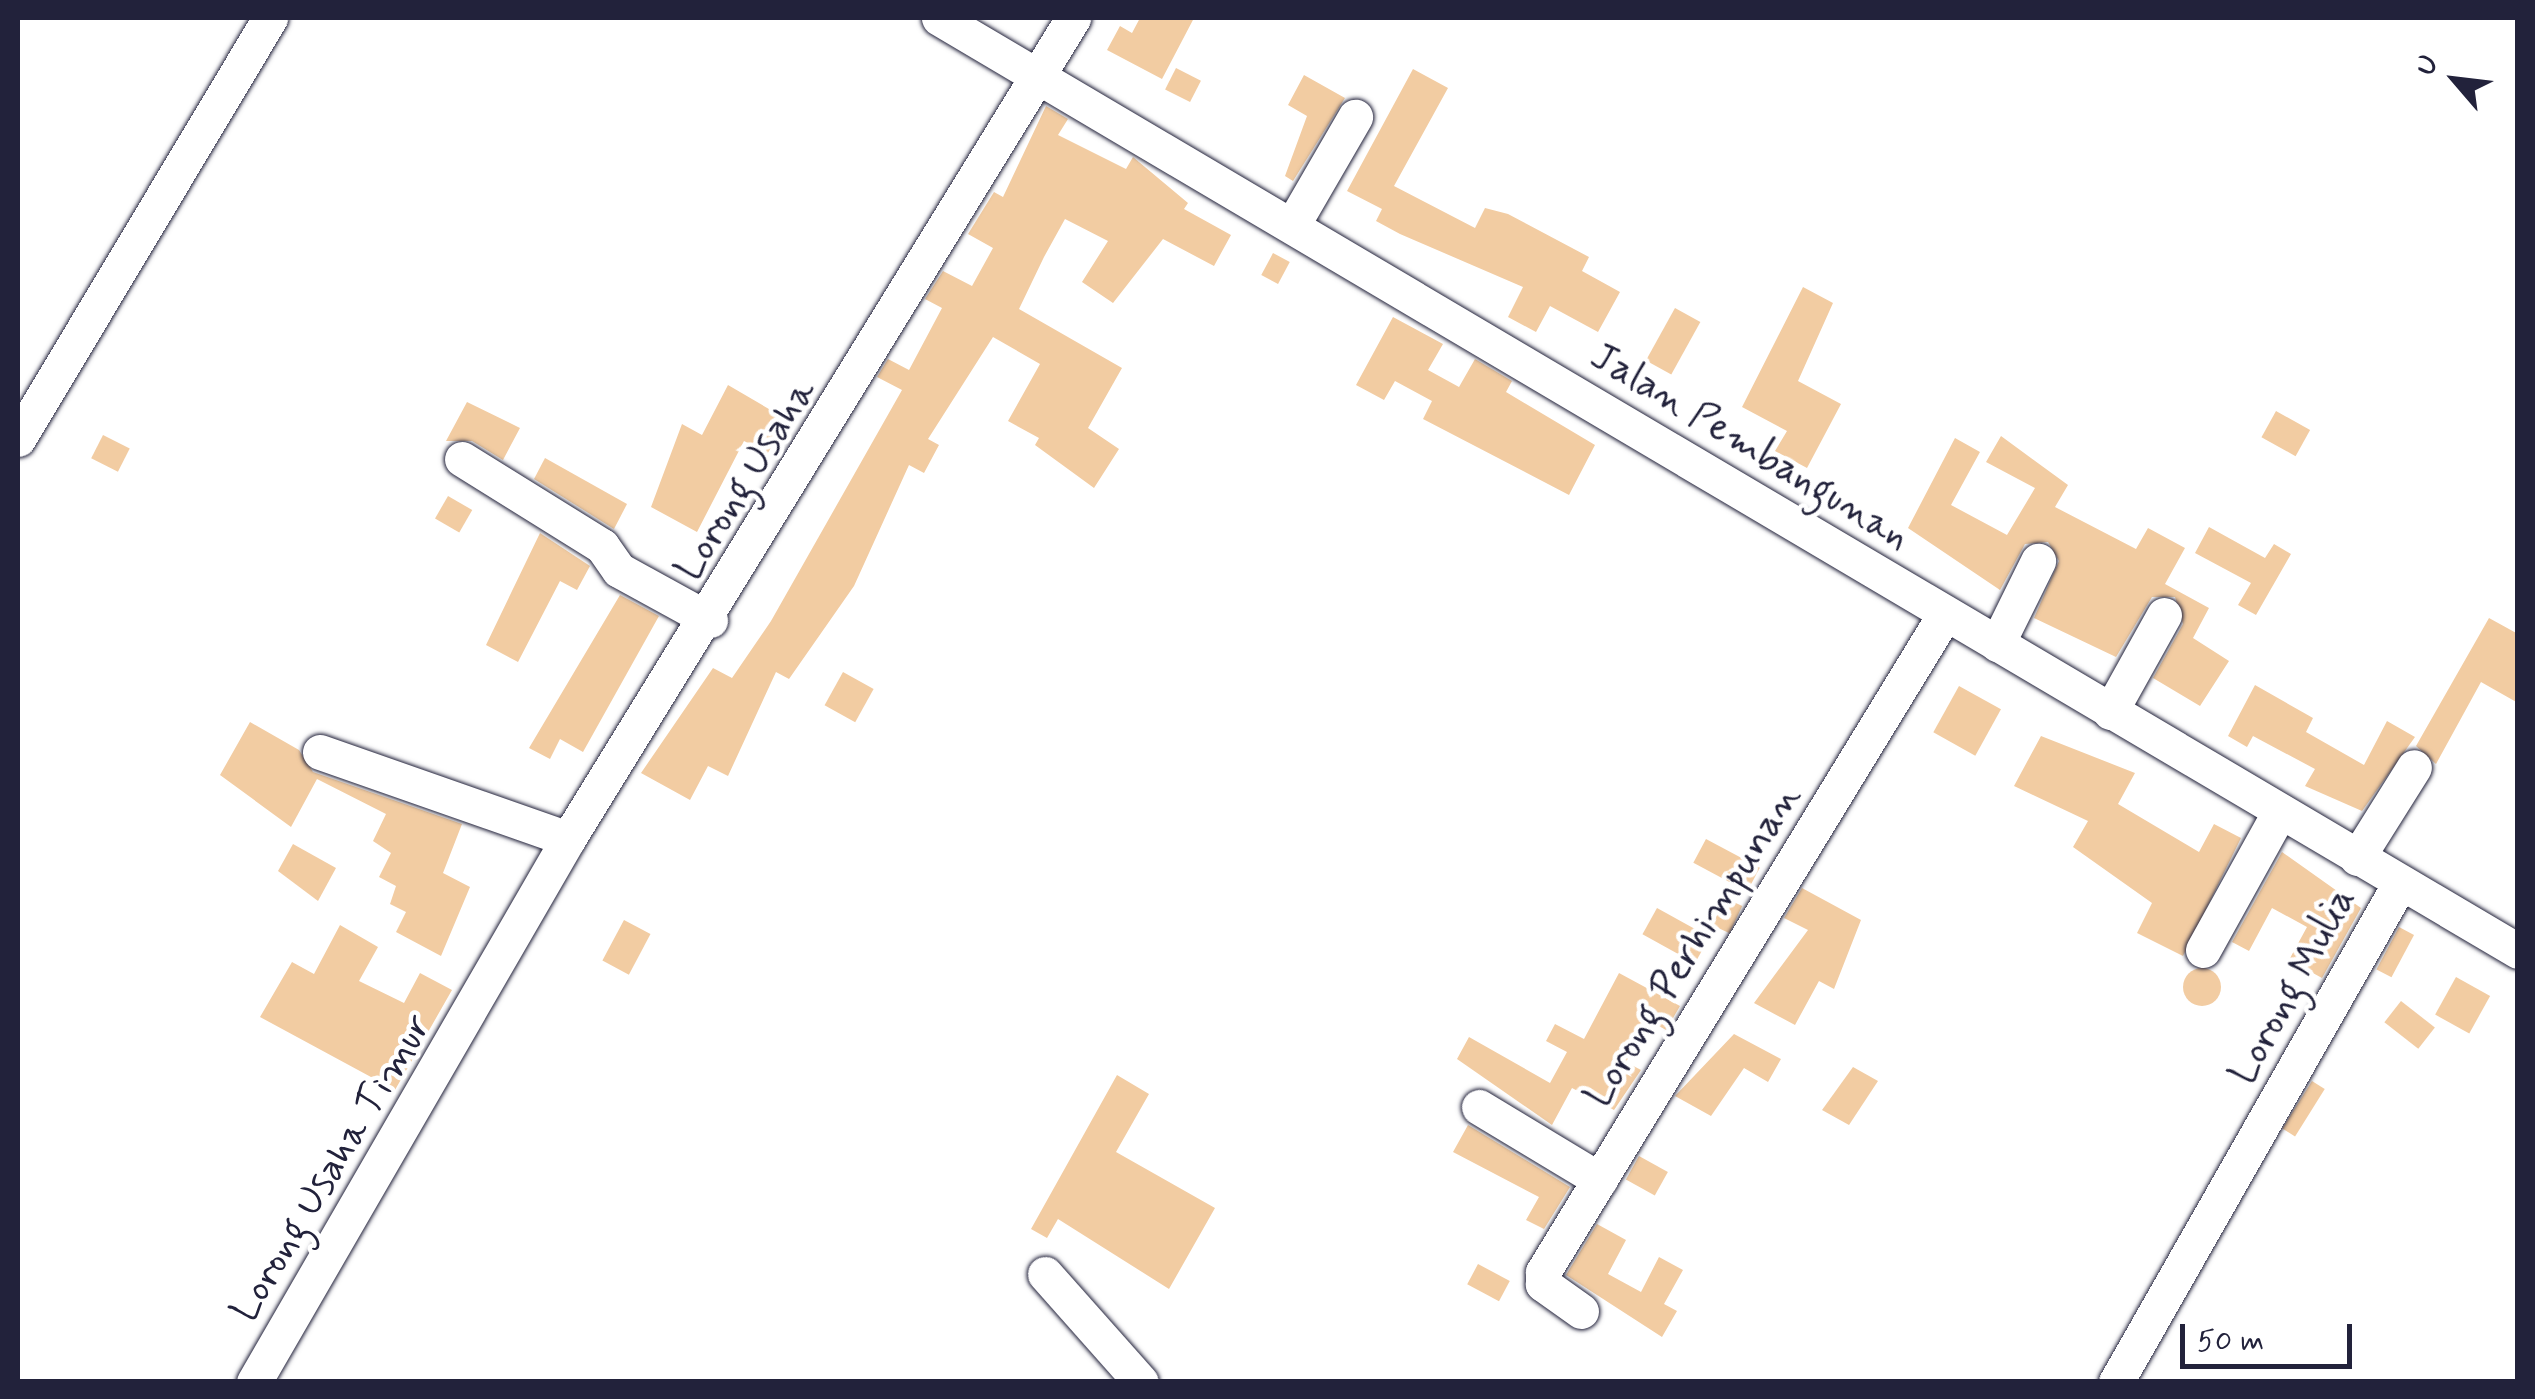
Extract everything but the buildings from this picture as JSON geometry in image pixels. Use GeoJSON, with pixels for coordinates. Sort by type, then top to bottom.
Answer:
{"type":"FeatureCollection","features":[{"type":"Feature","properties":{"kind":"street"},"geometry":{"type":"LineString","coordinates":[[18,439],[270,18]]}},
{"type":"Feature","properties":{"kind":"street","name":"Jalan Pembangunan"},"geometry":{"type":"LineString","coordinates":[[938,18],[1293,224],[2518,952]]}},
{"type":"Feature","properties":{"kind":"street","name":"Lorong Usaha"},"geometry":{"type":"LineString","coordinates":[[487,992],[568,839],[710,620],[1073,18]]}},
{"type":"Feature","properties":{"kind":"street"},"geometry":{"type":"LineString","coordinates":[[1293,224],[1355,116]]}},
{"type":"Feature","properties":{"kind":"street"},"geometry":{"type":"LineString","coordinates":[[462,459],[602,546],[618,570],[710,620]]}},
{"type":"Feature","properties":{"kind":"street"},"geometry":{"type":"LineString","coordinates":[[1996,644],[2038,561]]}},
{"type":"Feature","properties":{"kind":"street","name":"Lorong Perhimpunan"},"geometry":{"type":"LineString","coordinates":[[1581,1311],[1542,1278],[1946,614]]}},
{"type":"Feature","properties":{"kind":"street"},"geometry":{"type":"LineString","coordinates":[[2110,712],[2164,615]]}},
{"type":"Feature","properties":{"kind":"street"},"geometry":{"type":"LineString","coordinates":[[320,752],[568,839]]}},
{"type":"Feature","properties":{"kind":"street"},"geometry":{"type":"LineString","coordinates":[[2357,858],[2414,768]]}},
{"type":"Feature","properties":{"kind":"street"},"geometry":{"type":"LineString","coordinates":[[2203,950],[2280,812]]}},
{"type":"Feature","properties":{"kind":"street","name":"Lorong Mulia"},"geometry":{"type":"LineString","coordinates":[[2116,1382],[2400,882]]}},
{"type":"Feature","properties":{"kind":"street","name":"Lorong Usaha Timur"},"geometry":{"type":"LineString","coordinates":[[254,1382],[487,992]]}},
{"type":"Feature","properties":{"kind":"street"},"geometry":{"type":"LineString","coordinates":[[1479,1108],[1600,1180]]}},
{"type":"Feature","properties":{"kind":"street"},"geometry":{"type":"LineString","coordinates":[[1045,1274],[1141,1382]]}}]}
